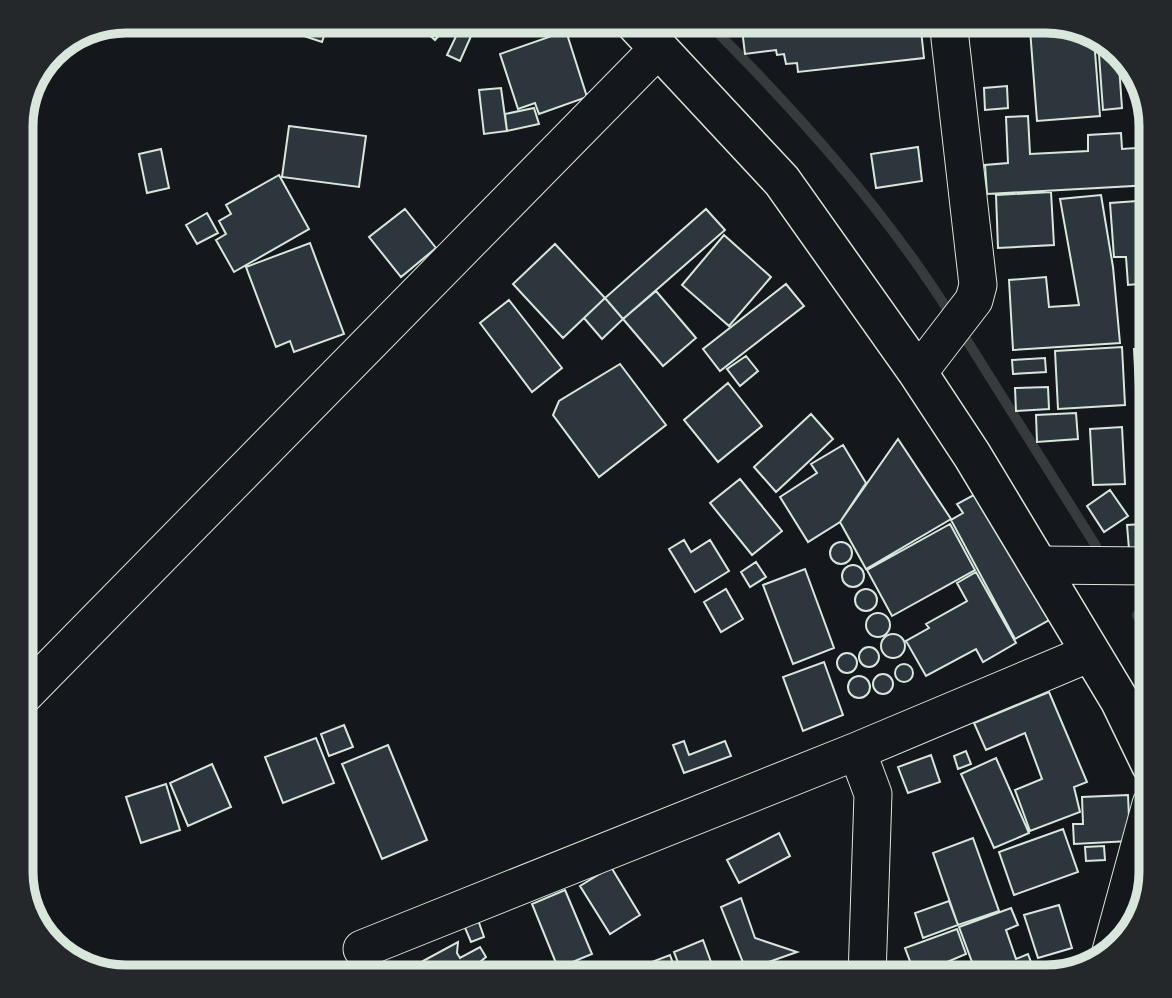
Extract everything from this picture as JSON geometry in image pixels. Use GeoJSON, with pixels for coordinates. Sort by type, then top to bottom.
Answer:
{"type":"FeatureCollection","features":[{"type":"Feature","properties":{"kind":"main road"},"geometry":{"type":"LineString","coordinates":[[645,33],[782,181],[918,373],[1120,701],[1139,740]]}},
{"type":"Feature","properties":{"kind":"street"},"geometry":{"type":"LineString","coordinates":[[918,373],[974,300],[978,285],[949,33]]}},
{"type":"Feature","properties":{"kind":"street"},"geometry":{"type":"LineString","coordinates":[[33,686],[659,48]]}},
{"type":"Feature","properties":{"kind":"street"},"geometry":{"type":"LineString","coordinates":[[1038,565],[1139,566]]}},
{"type":"Feature","properties":{"kind":"street"},"geometry":{"type":"LineString","coordinates":[[362,949],[857,751],[1090,653]]}},
{"type":"Feature","properties":{"kind":"street"},"geometry":{"type":"LineString","coordinates":[[857,751],[873,794],[867,965]]}},
{"type":"Feature","properties":{"kind":"street"},"geometry":{"type":"LineString","coordinates":[[1116,933],[1139,848]]}},
{"type":"Feature","properties":{"kind":"building"},"geometry":{"type":"Polygon","coordinates":[[[295,33],[325,33],[322,42],[295,33]]]}},
{"type":"Feature","properties":{"kind":"building"},"geometry":{"type":"Polygon","coordinates":[[[427,33],[441,33],[435,40],[427,33]]]}},
{"type":"Feature","properties":{"kind":"building"},"geometry":{"type":"Polygon","coordinates":[[[458,33],[472,34],[460,61],[447,55],[458,33]]]}},
{"type":"Feature","properties":{"kind":"building"},"geometry":{"type":"Polygon","coordinates":[[[567,33],[587,97],[539,114],[535,103],[518,109],[500,54],[567,33]]]}},
{"type":"Feature","properties":{"kind":"building"},"geometry":{"type":"Polygon","coordinates":[[[742,33],[921,33],[924,58],[798,72],[797,63],[786,64],[784,54],[777,55],[776,50],[745,54],[742,33]]]}},
{"type":"Feature","properties":{"kind":"building"},"geometry":{"type":"Polygon","coordinates":[[[1030,33],[1064,35],[1095,48],[1100,116],[1037,121],[1030,33]]]}},
{"type":"Feature","properties":{"kind":"building"},"geometry":{"type":"Polygon","coordinates":[[[1099,50],[1119,69],[1122,108],[1103,110],[1099,50]]]}},
{"type":"Feature","properties":{"kind":"building"},"geometry":{"type":"Polygon","coordinates":[[[1007,86],[1008,108],[985,110],[984,88],[1007,86]]]}},
{"type":"Feature","properties":{"kind":"building"},"geometry":{"type":"Polygon","coordinates":[[[501,88],[507,131],[484,134],[479,90],[501,88]]]}},
{"type":"Feature","properties":{"kind":"building"},"geometry":{"type":"Polygon","coordinates":[[[534,108],[539,124],[507,131],[505,114],[534,108]]]}},
{"type":"Feature","properties":{"kind":"building"},"geometry":{"type":"Polygon","coordinates":[[[1028,116],[1030,154],[1088,151],[1088,135],[1121,133],[1122,149],[1139,148],[1139,186],[987,194],[985,165],[1008,163],[1006,117],[1028,116]]]}},
{"type":"Feature","properties":{"kind":"building"},"geometry":{"type":"Polygon","coordinates":[[[289,126],[366,136],[359,187],[282,177],[289,126]]]}},
{"type":"Feature","properties":{"kind":"building"},"geometry":{"type":"Polygon","coordinates":[[[918,147],[922,181],[876,188],[871,154],[918,147]]]}},
{"type":"Feature","properties":{"kind":"building"},"geometry":{"type":"Polygon","coordinates":[[[161,149],[169,188],[147,193],[139,154],[161,149]]]}},
{"type":"Feature","properties":{"kind":"building"},"geometry":{"type":"Polygon","coordinates":[[[279,175],[309,229],[234,272],[216,240],[226,234],[219,221],[231,214],[226,205],[279,175]]]}},
{"type":"Feature","properties":{"kind":"building"},"geometry":{"type":"Polygon","coordinates":[[[1051,192],[1054,245],[998,248],[996,195],[1051,192]]]}},
{"type":"Feature","properties":{"kind":"building"},"geometry":{"type":"Polygon","coordinates":[[[1101,195],[1113,267],[1120,343],[1013,350],[1009,280],[1046,277],[1049,307],[1079,305],[1060,199],[1101,195]]]}},
{"type":"Feature","properties":{"kind":"building"},"geometry":{"type":"Polygon","coordinates":[[[1139,201],[1139,284],[1128,285],[1126,257],[1114,257],[1110,203],[1139,201]]]}},
{"type":"Feature","properties":{"kind":"building"},"geometry":{"type":"Polygon","coordinates":[[[405,209],[436,248],[401,277],[369,237],[405,209]]]}},
{"type":"Feature","properties":{"kind":"building"},"geometry":{"type":"Polygon","coordinates":[[[706,209],[725,230],[623,319],[605,298],[706,209]]]}},
{"type":"Feature","properties":{"kind":"building"},"geometry":{"type":"Polygon","coordinates":[[[207,213],[218,233],[197,244],[186,225],[207,213]]]}},
{"type":"Feature","properties":{"kind":"building"},"geometry":{"type":"Polygon","coordinates":[[[724,235],[771,277],[729,326],[682,285],[724,235]]]}},
{"type":"Feature","properties":{"kind":"building"},"geometry":{"type":"Polygon","coordinates":[[[310,243],[344,334],[294,352],[290,341],[276,347],[246,267],[310,243]]]}},
{"type":"Feature","properties":{"kind":"building"},"geometry":{"type":"Polygon","coordinates":[[[555,244],[605,298],[563,338],[513,284],[555,244]]]}},
{"type":"Feature","properties":{"kind":"building"},"geometry":{"type":"Polygon","coordinates":[[[786,284],[804,306],[720,371],[703,349],[786,284]]]}},
{"type":"Feature","properties":{"kind":"building"},"geometry":{"type":"Polygon","coordinates":[[[656,291],[696,338],[663,366],[623,319],[656,291]]]}},
{"type":"Feature","properties":{"kind":"building"},"geometry":{"type":"Polygon","coordinates":[[[605,298],[623,319],[602,339],[584,318],[605,298]]]}},
{"type":"Feature","properties":{"kind":"building"},"geometry":{"type":"Polygon","coordinates":[[[509,300],[562,368],[532,392],[480,323],[509,300]]]}},
{"type":"Feature","properties":{"kind":"building"},"geometry":{"type":"Polygon","coordinates":[[[1122,347],[1125,405],[1058,409],[1055,351],[1122,347]]]}},
{"type":"Feature","properties":{"kind":"building"},"geometry":{"type":"Polygon","coordinates":[[[1134,349],[1139,349],[1139,388],[1136,388],[1134,349]]]}},
{"type":"Feature","properties":{"kind":"building"},"geometry":{"type":"Polygon","coordinates":[[[746,356],[758,371],[740,386],[727,369],[746,356]]]}},
{"type":"Feature","properties":{"kind":"building"},"geometry":{"type":"Polygon","coordinates":[[[1045,358],[1046,372],[1013,374],[1012,360],[1045,358]]]}},
{"type":"Feature","properties":{"kind":"building"},"geometry":{"type":"Polygon","coordinates":[[[620,364],[666,425],[599,477],[553,415],[559,401],[620,364]]]}},
{"type":"Feature","properties":{"kind":"building"},"geometry":{"type":"Polygon","coordinates":[[[728,383],[762,426],[718,462],[684,420],[728,383]]]}},
{"type":"Feature","properties":{"kind":"building"},"geometry":{"type":"Polygon","coordinates":[[[1048,387],[1049,409],[1016,411],[1015,388],[1048,387]]]}},
{"type":"Feature","properties":{"kind":"building"},"geometry":{"type":"Polygon","coordinates":[[[1076,413],[1078,439],[1037,442],[1036,415],[1076,413]]]}},
{"type":"Feature","properties":{"kind":"building"},"geometry":{"type":"Polygon","coordinates":[[[811,414],[833,439],[776,492],[754,467],[811,414]]]}},
{"type":"Feature","properties":{"kind":"building"},"geometry":{"type":"Polygon","coordinates":[[[1122,427],[1125,484],[1093,485],[1090,429],[1122,427]]]}},
{"type":"Feature","properties":{"kind":"building"},"geometry":{"type":"Polygon","coordinates":[[[898,439],[951,519],[866,569],[840,522],[898,439]]]}},
{"type":"Feature","properties":{"kind":"building"},"geometry":{"type":"Polygon","coordinates":[[[843,445],[866,483],[840,522],[808,542],[780,497],[817,473],[811,464],[843,445]]]}},
{"type":"Feature","properties":{"kind":"building"},"geometry":{"type":"Polygon","coordinates":[[[740,479],[782,531],[752,555],[710,503],[740,479]]]}},
{"type":"Feature","properties":{"kind":"building"},"geometry":{"type":"Polygon","coordinates":[[[1110,490],[1128,516],[1104,532],[1087,506],[1110,490]]]}},
{"type":"Feature","properties":{"kind":"building"},"geometry":{"type":"Polygon","coordinates":[[[981,491],[1051,619],[1015,639],[951,520],[963,513],[957,504],[981,491]]]}},
{"type":"Feature","properties":{"kind":"building"},"geometry":{"type":"Polygon","coordinates":[[[950,524],[975,570],[892,616],[867,570],[950,524]]]}},
{"type":"Feature","properties":{"kind":"building"},"geometry":{"type":"Polygon","coordinates":[[[1139,524],[1139,548],[1129,549],[1127,525],[1139,524]]]}},
{"type":"Feature","properties":{"kind":"building"},"geometry":{"type":"Polygon","coordinates":[[[684,540],[691,552],[710,540],[729,571],[695,592],[669,549],[684,540]]]}},
{"type":"Feature","properties":{"kind":"building"},"geometry":{"type":"Polygon","coordinates":[[[841,542],[849,545],[852,553],[849,561],[841,564],[833,561],[830,553],[833,545],[841,542]]]}},
{"type":"Feature","properties":{"kind":"building"},"geometry":{"type":"Polygon","coordinates":[[[756,562],[766,577],[750,587],[741,572],[756,562]]]}},
{"type":"Feature","properties":{"kind":"building"},"geometry":{"type":"Polygon","coordinates":[[[853,565],[863,572],[864,576],[857,586],[853,587],[843,580],[842,576],[849,566],[853,565]]]}},
{"type":"Feature","properties":{"kind":"building"},"geometry":{"type":"Polygon","coordinates":[[[805,569],[834,648],[793,664],[763,585],[805,569]]]}},
{"type":"Feature","properties":{"kind":"building"},"geometry":{"type":"Polygon","coordinates":[[[976,572],[1016,643],[983,662],[976,649],[926,676],[906,641],[929,628],[926,624],[967,601],[957,583],[976,572]]]}},
{"type":"Feature","properties":{"kind":"building"},"geometry":{"type":"Polygon","coordinates":[[[726,589],[743,619],[721,632],[704,602],[726,589]]]}},
{"type":"Feature","properties":{"kind":"building"},"geometry":{"type":"Polygon","coordinates":[[[866,589],[874,592],[877,600],[874,608],[866,611],[858,608],[855,600],[858,592],[866,589]]]}},
{"type":"Feature","properties":{"kind":"building"},"geometry":{"type":"Polygon","coordinates":[[[878,613],[886,617],[890,625],[886,633],[878,637],[870,633],[866,625],[870,617],[878,613]]]}},
{"type":"Feature","properties":{"kind":"building"},"geometry":{"type":"Polygon","coordinates":[[[893,634],[901,638],[905,646],[901,654],[893,658],[885,654],[881,646],[885,638],[893,634]]]}},
{"type":"Feature","properties":{"kind":"building"},"geometry":{"type":"Polygon","coordinates":[[[869,647],[876,650],[879,657],[876,664],[869,667],[862,664],[859,657],[862,650],[869,647]]]}},
{"type":"Feature","properties":{"kind":"building"},"geometry":{"type":"Polygon","coordinates":[[[847,653],[854,656],[857,663],[854,670],[847,673],[840,670],[837,663],[840,656],[847,653]]]}},
{"type":"Feature","properties":{"kind":"building"},"geometry":{"type":"Polygon","coordinates":[[[824,662],[843,715],[803,731],[783,677],[824,662]]]}},
{"type":"Feature","properties":{"kind":"building"},"geometry":{"type":"Polygon","coordinates":[[[900,664],[908,664],[913,673],[911,680],[900,682],[895,677],[895,669],[900,664]]]}},
{"type":"Feature","properties":{"kind":"building"},"geometry":{"type":"Polygon","coordinates":[[[883,674],[890,677],[893,684],[890,691],[883,694],[876,691],[873,684],[876,677],[883,674]]]}},
{"type":"Feature","properties":{"kind":"building"},"geometry":{"type":"Polygon","coordinates":[[[855,676],[863,676],[870,683],[870,691],[863,698],[855,698],[848,691],[848,683],[855,676]]]}},
{"type":"Feature","properties":{"kind":"building"},"geometry":{"type":"Polygon","coordinates":[[[1049,692],[1087,782],[1074,787],[1080,812],[1030,831],[1015,790],[1042,779],[1025,733],[986,750],[974,723],[1049,692]]]}},
{"type":"Feature","properties":{"kind":"building"},"geometry":{"type":"Polygon","coordinates":[[[344,725],[353,747],[329,756],[321,734],[344,725]]]}},
{"type":"Feature","properties":{"kind":"building"},"geometry":{"type":"Polygon","coordinates":[[[316,738],[334,783],[283,803],[265,757],[316,738]]]}},
{"type":"Feature","properties":{"kind":"building"},"geometry":{"type":"Polygon","coordinates":[[[684,741],[689,755],[725,741],[731,756],[684,773],[673,745],[684,741]]]}},
{"type":"Feature","properties":{"kind":"building"},"geometry":{"type":"Polygon","coordinates":[[[388,745],[427,840],[382,859],[342,764],[388,745]]]}},
{"type":"Feature","properties":{"kind":"building"},"geometry":{"type":"Polygon","coordinates":[[[966,751],[971,764],[958,769],[954,756],[966,751]]]}},
{"type":"Feature","properties":{"kind":"building"},"geometry":{"type":"Polygon","coordinates":[[[931,755],[940,782],[908,793],[898,767],[931,755]]]}},
{"type":"Feature","properties":{"kind":"building"},"geometry":{"type":"Polygon","coordinates":[[[996,758],[1029,833],[994,848],[961,774],[996,758]]]}},
{"type":"Feature","properties":{"kind":"building"},"geometry":{"type":"Polygon","coordinates":[[[212,764],[231,807],[188,826],[170,783],[212,764]]]}},
{"type":"Feature","properties":{"kind":"building"},"geometry":{"type":"Polygon","coordinates":[[[166,784],[180,830],[141,843],[126,797],[166,784]]]}},
{"type":"Feature","properties":{"kind":"building"},"geometry":{"type":"Polygon","coordinates":[[[1128,795],[1130,841],[1074,844],[1073,824],[1083,824],[1082,797],[1128,795]]]}},
{"type":"Feature","properties":{"kind":"building"},"geometry":{"type":"Polygon","coordinates":[[[1063,829],[1078,872],[1014,895],[999,852],[1063,829]]]}},
{"type":"Feature","properties":{"kind":"building"},"geometry":{"type":"Polygon","coordinates":[[[779,833],[790,856],[739,883],[727,860],[779,833]]]}},
{"type":"Feature","properties":{"kind":"building"},"geometry":{"type":"Polygon","coordinates":[[[973,838],[999,911],[958,925],[933,853],[973,838]]]}},
{"type":"Feature","properties":{"kind":"building"},"geometry":{"type":"Polygon","coordinates":[[[1104,846],[1105,860],[1086,861],[1085,847],[1104,846]]]}},
{"type":"Feature","properties":{"kind":"building"},"geometry":{"type":"Polygon","coordinates":[[[611,867],[640,915],[610,934],[580,886],[611,867]]]}},
{"type":"Feature","properties":{"kind":"building"},"geometry":{"type":"Polygon","coordinates":[[[565,890],[592,954],[565,965],[557,965],[532,904],[565,890]]]}},
{"type":"Feature","properties":{"kind":"building"},"geometry":{"type":"Polygon","coordinates":[[[741,898],[755,938],[797,952],[760,965],[744,965],[721,907],[741,898]]]}},
{"type":"Feature","properties":{"kind":"building"},"geometry":{"type":"Polygon","coordinates":[[[949,901],[958,925],[923,938],[915,913],[949,901]]]}},
{"type":"Feature","properties":{"kind":"building"},"geometry":{"type":"Polygon","coordinates":[[[1059,905],[1072,948],[1038,958],[1024,915],[1059,905]]]}},
{"type":"Feature","properties":{"kind":"building"},"geometry":{"type":"Polygon","coordinates":[[[1011,908],[1018,925],[1006,930],[1016,959],[1028,954],[1032,965],[973,965],[959,927],[1011,908]]]}},
{"type":"Feature","properties":{"kind":"building"},"geometry":{"type":"Polygon","coordinates":[[[477,917],[484,937],[471,942],[463,923],[477,917]]]}},
{"type":"Feature","properties":{"kind":"building"},"geometry":{"type":"Polygon","coordinates":[[[957,929],[966,954],[947,962],[948,965],[911,965],[905,948],[957,929]]]}},
{"type":"Feature","properties":{"kind":"building"},"geometry":{"type":"Polygon","coordinates":[[[703,940],[712,965],[679,965],[674,952],[703,940]]]}},
{"type":"Feature","properties":{"kind":"building"},"geometry":{"type":"Polygon","coordinates":[[[458,942],[457,953],[460,958],[480,947],[486,957],[476,965],[425,965],[423,961],[458,942]]]}},
{"type":"Feature","properties":{"kind":"building"},"geometry":{"type":"Polygon","coordinates":[[[670,955],[674,965],[644,965],[670,955]]]}},
{"type":"Feature","properties":{"kind":"waterway"},"geometry":{"type":"LineString","coordinates":[[718,33],[774,91],[868,199],[951,315]]}},
{"type":"Feature","properties":{"kind":"waterway"},"geometry":{"type":"LineString","coordinates":[[961,331],[1096,546]]}},
{"type":"Feature","properties":{"kind":"waterway"},"geometry":{"type":"LineString","coordinates":[[1137,615],[1139,619]]}}]}
